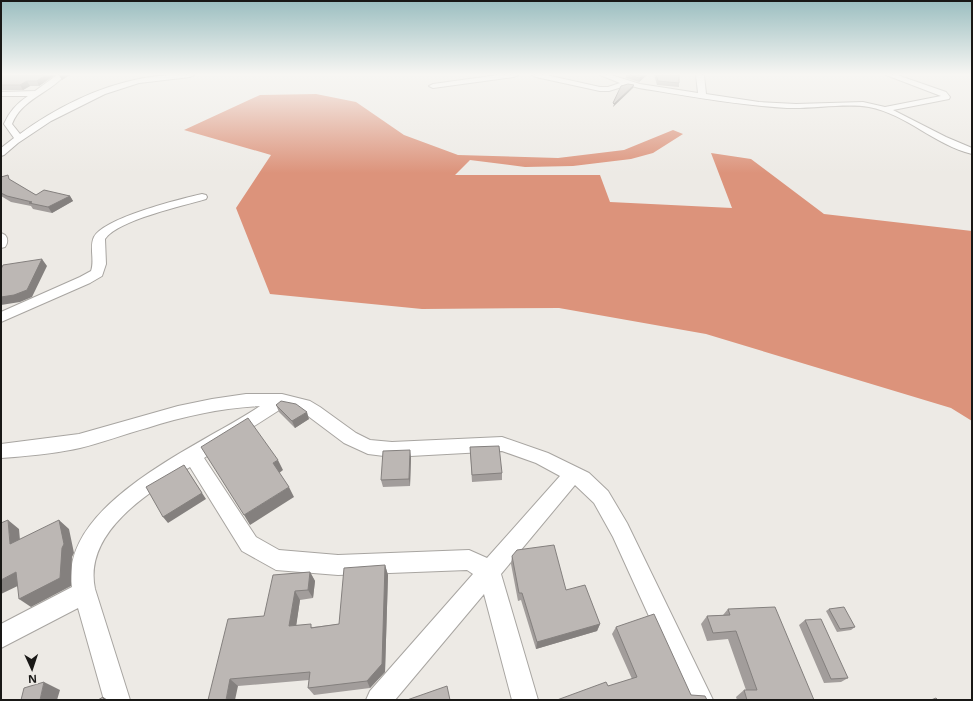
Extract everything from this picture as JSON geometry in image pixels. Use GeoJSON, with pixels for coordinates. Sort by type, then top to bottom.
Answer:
{"type":"FeatureCollection","features":[{"type":"Feature","properties":{"kind":"street"},"geometry":{"type":"LineString","coordinates":[[19,108],[10,116],[8,124],[19,138]]}},
{"type":"Feature","properties":{"kind":"street"},"geometry":{"type":"LineString","coordinates":[[1,153],[19,138],[71,108]]}},
{"type":"Feature","properties":{"kind":"street"},"geometry":{"type":"LineString","coordinates":[[879,108],[885,109],[972,151]]}},
{"type":"Feature","properties":{"kind":"street"},"geometry":{"type":"LineString","coordinates":[[885,109],[893,108]]}},
{"type":"Feature","properties":{"kind":"street"},"geometry":{"type":"LineString","coordinates":[[1,317],[85,280],[97,272],[100,260],[99,240],[106,232],[145,214],[202,197]]}},
{"type":"Feature","properties":{"kind":"street"},"geometry":{"type":"LineString","coordinates":[[1,237],[1,244]]}},
{"type":"Feature","properties":{"kind":"street"},"geometry":{"type":"LineString","coordinates":[[117,700],[85,592],[82,574],[88,548],[94,536],[115,511],[136,495],[193,456],[260,416],[282,400]]}},
{"type":"Feature","properties":{"kind":"street"},"geometry":{"type":"LineString","coordinates":[[1,451],[35,448],[80,440],[200,408],[253,401],[282,400],[292,401],[316,410],[340,431],[359,444],[369,447],[398,449],[502,444],[517,448],[542,458],[573,474],[588,484],[601,497],[620,530],[700,700]]}},
{"type":"Feature","properties":{"kind":"street"},"geometry":{"type":"LineString","coordinates":[[193,456],[249,544],[276,560],[338,565],[469,560],[489,572],[525,700]]}},
{"type":"Feature","properties":{"kind":"street"},"geometry":{"type":"LineString","coordinates":[[379,700],[573,474]]}},
{"type":"Feature","properties":{"kind":"street"},"geometry":{"type":"LineString","coordinates":[[1,636],[85,592]]}},
{"type":"Feature","properties":{"kind":"shaded area"},"geometry":{"type":"Polygon","coordinates":[[[232,108],[364,108],[404,135],[458,155],[558,158],[624,150],[673,130],[683,134],[653,153],[631,159],[573,166],[525,167],[470,160],[455,175],[600,175],[610,202],[732,208],[711,153],[751,159],[824,214],[972,231],[972,421],[951,408],[706,334],[559,308],[422,309],[270,294],[236,208],[271,155],[184,130],[232,108]]]}},
{"type":"Feature","properties":{"kind":"building"},"geometry":{"type":"Polygon","coordinates":[[[8,175],[9,179],[36,195],[44,190],[70,196],[48,207],[7,196],[1,193],[1,177],[8,175]]]}},
{"type":"Feature","properties":{"kind":"building"},"geometry":{"type":"Polygon","coordinates":[[[42,259],[27,290],[14,295],[1,297],[1,269],[3,265],[42,259]]]}},
{"type":"Feature","properties":{"kind":"building"},"geometry":{"type":"Polygon","coordinates":[[[281,401],[296,404],[307,412],[292,421],[276,405],[281,401]]]}},
{"type":"Feature","properties":{"kind":"building"},"geometry":{"type":"Polygon","coordinates":[[[248,418],[278,460],[273,463],[289,487],[244,515],[201,447],[248,418]]]}},
{"type":"Feature","properties":{"kind":"building"},"geometry":{"type":"Polygon","coordinates":[[[499,446],[502,473],[472,475],[470,447],[499,446]]]}},
{"type":"Feature","properties":{"kind":"building"},"geometry":{"type":"Polygon","coordinates":[[[410,450],[409,479],[381,480],[383,451],[410,450]]]}},
{"type":"Feature","properties":{"kind":"building"},"geometry":{"type":"Polygon","coordinates":[[[184,465],[202,493],[163,517],[146,487],[184,465]]]}},
{"type":"Feature","properties":{"kind":"building"},"geometry":{"type":"Polygon","coordinates":[[[8,520],[10,544],[59,520],[64,544],[62,548],[60,578],[19,599],[16,572],[1,580],[1,523],[8,520]]]}},
{"type":"Feature","properties":{"kind":"building"},"geometry":{"type":"Polygon","coordinates":[[[554,545],[566,590],[585,585],[600,624],[537,642],[522,593],[519,593],[512,556],[517,550],[554,545]]]}},
{"type":"Feature","properties":{"kind":"building"},"geometry":{"type":"Polygon","coordinates":[[[385,565],[382,664],[367,681],[308,688],[310,672],[230,679],[226,700],[208,700],[228,619],[264,616],[273,575],[310,572],[308,590],[295,591],[289,626],[311,624],[311,628],[339,624],[344,568],[385,565]]]}},
{"type":"Feature","properties":{"kind":"building"},"geometry":{"type":"Polygon","coordinates":[[[775,607],[814,700],[747,700],[744,690],[757,690],[736,631],[713,633],[707,616],[730,615],[728,609],[775,607]]]}},
{"type":"Feature","properties":{"kind":"building"},"geometry":{"type":"Polygon","coordinates":[[[844,607],[855,627],[840,629],[829,609],[844,607]]]}},
{"type":"Feature","properties":{"kind":"building"},"geometry":{"type":"Polygon","coordinates":[[[654,614],[691,695],[705,696],[707,700],[557,700],[606,682],[608,686],[637,677],[616,627],[654,614]]]}},
{"type":"Feature","properties":{"kind":"building"},"geometry":{"type":"Polygon","coordinates":[[[821,619],[848,678],[831,679],[805,620],[821,619]]]}},
{"type":"Feature","properties":{"kind":"building"},"geometry":{"type":"Polygon","coordinates":[[[44,682],[40,700],[21,700],[24,688],[44,682]]]}},
{"type":"Feature","properties":{"kind":"building"},"geometry":{"type":"Polygon","coordinates":[[[447,686],[450,700],[407,700],[447,686]]]}}]}
